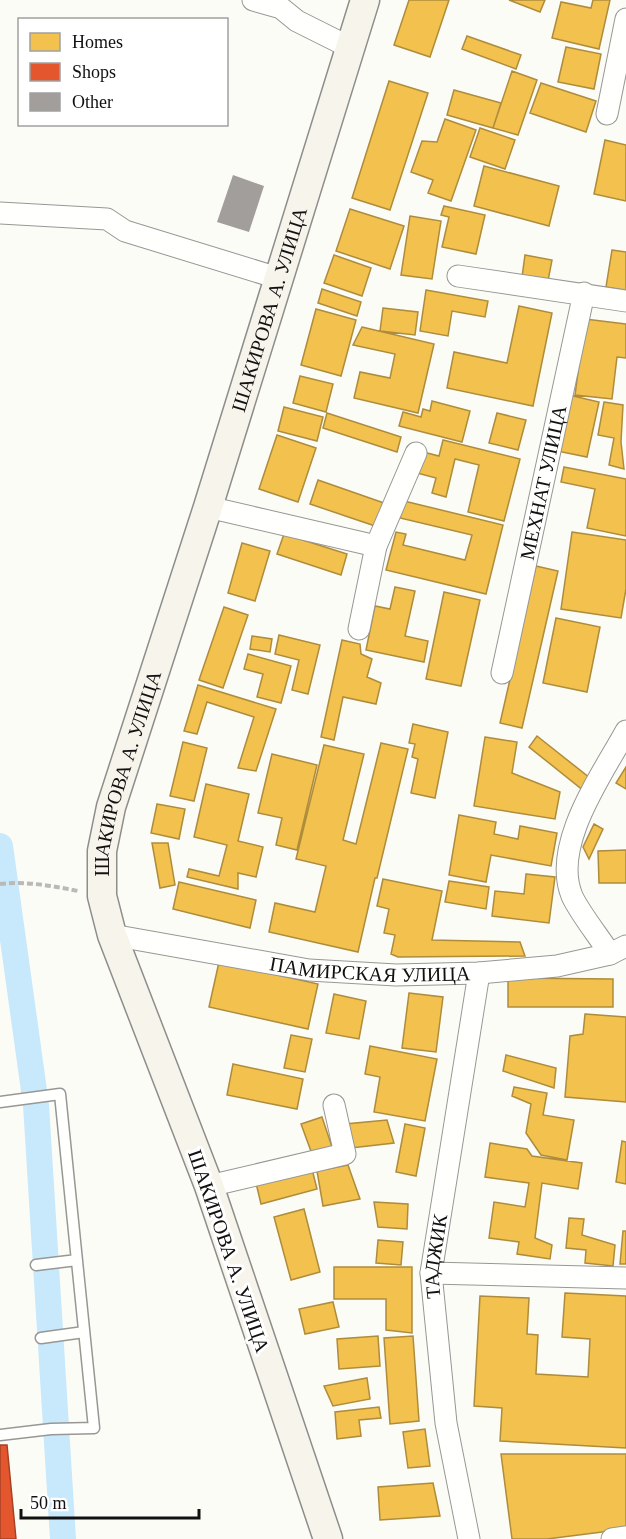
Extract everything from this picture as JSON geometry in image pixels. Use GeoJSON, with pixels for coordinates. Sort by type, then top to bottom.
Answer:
{"type":"FeatureCollection","features":[{"type":"Feature","properties":{"kind":"main road","name":"ШАКИРОВА А. УЛИЦА"},"geometry":{"type":"LineString","coordinates":[[328,1539],[208,1186],[112,935],[102,896],[102,851],[111,807],[208,507],[365,0]]}},
{"type":"Feature","properties":{"kind":"street"},"geometry":{"type":"LineString","coordinates":[[253,0],[281,8],[297,21],[351,48]]}},
{"type":"Feature","properties":{"kind":"street"},"geometry":{"type":"LineString","coordinates":[[607,114],[626,19]]}},
{"type":"Feature","properties":{"kind":"street"},"geometry":{"type":"LineString","coordinates":[[0,213],[107,219],[125,231],[278,278]]}},
{"type":"Feature","properties":{"kind":"street"},"geometry":{"type":"LineString","coordinates":[[458,276],[626,300]]}},
{"type":"Feature","properties":{"kind":"street","name":"МЕХНАТ УЛИЦА"},"geometry":{"type":"LineString","coordinates":[[502,673],[584,293]]}},
{"type":"Feature","properties":{"kind":"street"},"geometry":{"type":"LineString","coordinates":[[359,629],[376,546],[417,453]]}},
{"type":"Feature","properties":{"kind":"street"},"geometry":{"type":"LineString","coordinates":[[208,507],[376,546]]}},
{"type":"Feature","properties":{"kind":"street"},"geometry":{"type":"LineString","coordinates":[[618,950],[572,896],[566,863],[576,824],[626,731]]}},
{"type":"Feature","properties":{"kind":"street","name":"ПАМИРСКАЯ УЛИЦА"},"geometry":{"type":"LineString","coordinates":[[112,935],[309,970],[396,975],[479,973],[557,966],[618,950]]}},
{"type":"Feature","properties":{"kind":"street","name":"ТАДЖИК"},"geometry":{"type":"LineString","coordinates":[[469,1539],[446,1423],[431,1273],[479,973]]}},
{"type":"Feature","properties":{"kind":"street"},"geometry":{"type":"LineString","coordinates":[[208,1186],[345,1154],[334,1105]]}},
{"type":"Feature","properties":{"kind":"street"},"geometry":{"type":"LineString","coordinates":[[431,1273],[626,1278]]}},
{"type":"Feature","properties":{"kind":"street"},"geometry":{"type":"LineString","coordinates":[[612,1539],[626,1538]]}},
{"type":"Feature","properties":{"kind":"lane"},"geometry":{"type":"LineString","coordinates":[[0,1102],[60,1095],[94,1428],[51,1429],[0,1435]]}},
{"type":"Feature","properties":{"kind":"lane"},"geometry":{"type":"LineString","coordinates":[[36,1265],[77,1260]]}},
{"type":"Feature","properties":{"kind":"lane"},"geometry":{"type":"LineString","coordinates":[[41,1338],[84,1332]]}},
{"type":"Feature","properties":{"kind":"path"},"geometry":{"type":"LineString","coordinates":[[0,884],[13,882],[51,886],[102,896]]}},
{"type":"Feature","properties":{"kind":"building: Homes"},"geometry":{"type":"Polygon","coordinates":[[[409,0],[449,0],[430,57],[394,45],[409,0]]]}},
{"type":"Feature","properties":{"kind":"building: Homes"},"geometry":{"type":"Polygon","coordinates":[[[509,0],[545,0],[540,12],[509,0]]]}},
{"type":"Feature","properties":{"kind":"building: Homes"},"geometry":{"type":"Polygon","coordinates":[[[593,0],[610,0],[599,49],[552,38],[561,2],[591,8],[593,0]]]}},
{"type":"Feature","properties":{"kind":"building: Homes"},"geometry":{"type":"Polygon","coordinates":[[[467,36],[521,55],[516,69],[462,49],[467,36]]]}},
{"type":"Feature","properties":{"kind":"building: Homes"},"geometry":{"type":"Polygon","coordinates":[[[566,47],[601,54],[594,89],[558,82],[566,47]]]}},
{"type":"Feature","properties":{"kind":"building: Homes"},"geometry":{"type":"Polygon","coordinates":[[[512,71],[537,80],[518,135],[493,128],[512,71]]]}},
{"type":"Feature","properties":{"kind":"building: Homes"},"geometry":{"type":"Polygon","coordinates":[[[389,81],[428,93],[390,210],[352,198],[389,81]]]}},
{"type":"Feature","properties":{"kind":"building: Homes"},"geometry":{"type":"Polygon","coordinates":[[[541,83],[596,101],[586,132],[530,113],[541,83]]]}},
{"type":"Feature","properties":{"kind":"building: Homes"},"geometry":{"type":"Polygon","coordinates":[[[454,90],[501,103],[493,128],[447,115],[454,90]]]}},
{"type":"Feature","properties":{"kind":"building: Homes"},"geometry":{"type":"Polygon","coordinates":[[[445,119],[476,130],[451,201],[428,193],[433,180],[411,172],[422,141],[437,142],[445,119]]]}},
{"type":"Feature","properties":{"kind":"building: Homes"},"geometry":{"type":"Polygon","coordinates":[[[480,128],[515,140],[505,169],[470,157],[480,128]]]}},
{"type":"Feature","properties":{"kind":"building: Homes"},"geometry":{"type":"Polygon","coordinates":[[[605,140],[626,145],[626,201],[594,194],[605,140]]]}},
{"type":"Feature","properties":{"kind":"building: Homes"},"geometry":{"type":"Polygon","coordinates":[[[484,166],[559,186],[549,226],[474,206],[484,166]]]}},
{"type":"Feature","properties":{"kind":"building: Homes"},"geometry":{"type":"Polygon","coordinates":[[[444,206],[485,215],[476,254],[442,247],[449,217],[441,215],[444,206]]]}},
{"type":"Feature","properties":{"kind":"building: Homes"},"geometry":{"type":"Polygon","coordinates":[[[350,209],[404,226],[390,269],[336,251],[350,209]]]}},
{"type":"Feature","properties":{"kind":"building: Homes"},"geometry":{"type":"Polygon","coordinates":[[[410,216],[441,221],[432,279],[401,275],[410,216]]]}},
{"type":"Feature","properties":{"kind":"building: Homes"},"geometry":{"type":"Polygon","coordinates":[[[612,250],[626,252],[626,291],[606,287],[612,250]]]}},
{"type":"Feature","properties":{"kind":"building: Homes"},"geometry":{"type":"Polygon","coordinates":[[[334,255],[371,268],[362,296],[324,283],[334,255]]]}},
{"type":"Feature","properties":{"kind":"building: Homes"},"geometry":{"type":"Polygon","coordinates":[[[525,255],[552,260],[548,281],[522,277],[525,255]]]}},
{"type":"Feature","properties":{"kind":"building: Homes"},"geometry":{"type":"Polygon","coordinates":[[[322,289],[361,302],[357,316],[318,303],[322,289]]]}},
{"type":"Feature","properties":{"kind":"building: Homes"},"geometry":{"type":"Polygon","coordinates":[[[426,290],[488,301],[485,317],[452,311],[448,336],[420,331],[426,290]]]}},
{"type":"Feature","properties":{"kind":"building: Homes"},"geometry":{"type":"Polygon","coordinates":[[[519,306],[552,313],[533,406],[447,388],[454,352],[507,363],[519,306]]]}},
{"type":"Feature","properties":{"kind":"building: Homes"},"geometry":{"type":"Polygon","coordinates":[[[383,308],[418,312],[415,335],[380,331],[383,308]]]}},
{"type":"Feature","properties":{"kind":"building: Homes"},"geometry":{"type":"Polygon","coordinates":[[[316,309],[356,320],[341,376],[301,365],[316,309]]]}},
{"type":"Feature","properties":{"kind":"building: Homes"},"geometry":{"type":"Polygon","coordinates":[[[585,319],[626,324],[626,358],[617,357],[612,399],[575,395],[585,319]]]}},
{"type":"Feature","properties":{"kind":"building: Homes"},"geometry":{"type":"Polygon","coordinates":[[[362,327],[434,344],[418,413],[354,398],[360,372],[390,378],[395,354],[353,345],[362,327]]]}},
{"type":"Feature","properties":{"kind":"building: Homes"},"geometry":{"type":"Polygon","coordinates":[[[300,376],[333,384],[326,412],[293,403],[300,376]]]}},
{"type":"Feature","properties":{"kind":"building: Homes"},"geometry":{"type":"Polygon","coordinates":[[[569,395],[599,402],[587,457],[557,451],[569,395]]]}},
{"type":"Feature","properties":{"kind":"building: Homes"},"geometry":{"type":"Polygon","coordinates":[[[432,401],[470,411],[462,442],[399,426],[403,412],[421,417],[423,409],[430,411],[432,401]]]}},
{"type":"Feature","properties":{"kind":"building: Homes"},"geometry":{"type":"Polygon","coordinates":[[[604,402],[623,405],[621,442],[624,469],[609,465],[614,438],[598,435],[604,402]]]}},
{"type":"Feature","properties":{"kind":"building: Homes"},"geometry":{"type":"Polygon","coordinates":[[[284,407],[323,417],[317,441],[278,431],[284,407]]]}},
{"type":"Feature","properties":{"kind":"building: Homes"},"geometry":{"type":"Polygon","coordinates":[[[327,413],[401,437],[397,452],[323,428],[327,413]]]}},
{"type":"Feature","properties":{"kind":"building: Homes"},"geometry":{"type":"Polygon","coordinates":[[[497,413],[526,420],[518,450],[489,443],[497,413]]]}},
{"type":"Feature","properties":{"kind":"building: Homes"},"geometry":{"type":"Polygon","coordinates":[[[277,435],[316,448],[298,502],[259,489],[277,435]]]}},
{"type":"Feature","properties":{"kind":"building: Homes"},"geometry":{"type":"Polygon","coordinates":[[[443,440],[520,459],[504,521],[468,512],[479,465],[455,459],[446,497],[432,493],[436,478],[417,473],[423,452],[439,456],[443,440]]]}},
{"type":"Feature","properties":{"kind":"building: Homes"},"geometry":{"type":"Polygon","coordinates":[[[564,467],[626,479],[626,536],[587,528],[595,489],[561,482],[564,467]]]}},
{"type":"Feature","properties":{"kind":"building: Homes"},"geometry":{"type":"Polygon","coordinates":[[[318,480],[384,503],[375,526],[310,504],[318,480]]]}},
{"type":"Feature","properties":{"kind":"building: Homes"},"geometry":{"type":"Polygon","coordinates":[[[404,501],[503,525],[486,594],[386,570],[396,532],[406,534],[403,545],[465,560],[472,535],[400,518],[404,501]]]}},
{"type":"Feature","properties":{"kind":"building: Homes"},"geometry":{"type":"Polygon","coordinates":[[[572,532],[626,540],[626,589],[621,618],[561,609],[572,532]]]}},
{"type":"Feature","properties":{"kind":"building: Homes"},"geometry":{"type":"Polygon","coordinates":[[[284,534],[347,554],[341,575],[277,554],[284,534]]]}},
{"type":"Feature","properties":{"kind":"building: Homes"},"geometry":{"type":"Polygon","coordinates":[[[242,543],[270,551],[255,601],[228,593],[242,543]]]}},
{"type":"Feature","properties":{"kind":"building: Homes"},"geometry":{"type":"Polygon","coordinates":[[[536,566],[558,571],[522,728],[500,723],[536,566]]]}},
{"type":"Feature","properties":{"kind":"building: Homes"},"geometry":{"type":"Polygon","coordinates":[[[395,587],[415,591],[405,636],[428,641],[424,662],[366,650],[375,606],[390,609],[395,587]]]}},
{"type":"Feature","properties":{"kind":"building: Homes"},"geometry":{"type":"Polygon","coordinates":[[[444,592],[480,600],[461,686],[426,679],[444,592]]]}},
{"type":"Feature","properties":{"kind":"building: Homes"},"geometry":{"type":"Polygon","coordinates":[[[224,607],[248,615],[223,688],[199,680],[224,607]]]}},
{"type":"Feature","properties":{"kind":"building: Homes"},"geometry":{"type":"Polygon","coordinates":[[[556,618],[600,627],[587,692],[543,683],[556,618]]]}},
{"type":"Feature","properties":{"kind":"building: Homes"},"geometry":{"type":"Polygon","coordinates":[[[279,635],[320,645],[308,694],[292,690],[299,660],[275,654],[279,635]]]}},
{"type":"Feature","properties":{"kind":"building: Homes"},"geometry":{"type":"Polygon","coordinates":[[[252,636],[272,639],[270,652],[250,649],[252,636]]]}},
{"type":"Feature","properties":{"kind":"building: Homes"},"geometry":{"type":"Polygon","coordinates":[[[342,640],[360,644],[361,654],[372,659],[367,677],[381,683],[376,704],[343,697],[334,740],[321,737],[342,640]]]}},
{"type":"Feature","properties":{"kind":"building: Homes"},"geometry":{"type":"Polygon","coordinates":[[[248,654],[291,666],[281,703],[257,697],[263,674],[244,669],[248,654]]]}},
{"type":"Feature","properties":{"kind":"building: Homes"},"geometry":{"type":"Polygon","coordinates":[[[198,685],[276,709],[256,771],[238,768],[254,717],[207,702],[197,734],[184,731],[198,685]]]}},
{"type":"Feature","properties":{"kind":"building: Homes"},"geometry":{"type":"Polygon","coordinates":[[[413,724],[448,732],[435,798],[411,793],[418,759],[412,757],[415,744],[409,743],[413,724]]]}},
{"type":"Feature","properties":{"kind":"building: Homes"},"geometry":{"type":"Polygon","coordinates":[[[537,736],[590,778],[584,791],[529,747],[537,736]]]}},
{"type":"Feature","properties":{"kind":"building: Homes"},"geometry":{"type":"Polygon","coordinates":[[[485,737],[517,742],[512,773],[560,792],[555,819],[474,806],[485,737]]]}},
{"type":"Feature","properties":{"kind":"building: Homes"},"geometry":{"type":"Polygon","coordinates":[[[183,742],[207,748],[194,801],[170,796],[183,742]]]}},
{"type":"Feature","properties":{"kind":"building: Homes"},"geometry":{"type":"Polygon","coordinates":[[[381,743],[408,749],[358,952],[269,932],[275,903],[315,912],[326,866],[296,859],[324,745],[364,754],[343,840],[356,844],[381,743]]]}},
{"type":"Feature","properties":{"kind":"building: Homes"},"geometry":{"type":"Polygon","coordinates":[[[272,754],[317,765],[297,850],[276,845],[282,818],[258,813],[272,754]]]}},
{"type":"Feature","properties":{"kind":"building: Homes"},"geometry":{"type":"Polygon","coordinates":[[[626,767],[626,789],[616,783],[626,767]]]}},
{"type":"Feature","properties":{"kind":"building: Homes"},"geometry":{"type":"Polygon","coordinates":[[[206,784],[249,794],[238,841],[263,847],[256,877],[238,873],[238,889],[187,877],[189,869],[219,876],[227,845],[194,837],[206,784]]]}},
{"type":"Feature","properties":{"kind":"building: Homes"},"geometry":{"type":"Polygon","coordinates":[[[157,804],[185,809],[179,839],[151,833],[157,804]]]}},
{"type":"Feature","properties":{"kind":"building: Homes"},"geometry":{"type":"Polygon","coordinates":[[[459,815],[496,822],[494,834],[518,839],[520,826],[557,833],[551,866],[491,855],[486,882],[449,875],[459,815]]]}},
{"type":"Feature","properties":{"kind":"building: Homes"},"geometry":{"type":"Polygon","coordinates":[[[594,824],[603,829],[589,859],[583,847],[594,824]]]}},
{"type":"Feature","properties":{"kind":"building: Homes"},"geometry":{"type":"Polygon","coordinates":[[[152,843],[168,843],[175,885],[160,888],[152,843]]]}},
{"type":"Feature","properties":{"kind":"building: Homes"},"geometry":{"type":"Polygon","coordinates":[[[626,850],[626,883],[599,883],[598,851],[626,850]]]}},
{"type":"Feature","properties":{"kind":"building: Homes"},"geometry":{"type":"Polygon","coordinates":[[[526,874],[555,877],[549,923],[492,916],[495,891],[524,894],[526,874]]]}},
{"type":"Feature","properties":{"kind":"building: Homes"},"geometry":{"type":"Polygon","coordinates":[[[383,879],[442,891],[432,940],[520,942],[525,956],[398,957],[391,954],[395,935],[384,933],[389,909],[377,906],[383,879]]]}},
{"type":"Feature","properties":{"kind":"building: Homes"},"geometry":{"type":"Polygon","coordinates":[[[449,881],[489,887],[486,909],[445,902],[449,881]]]}},
{"type":"Feature","properties":{"kind":"building: Homes"},"geometry":{"type":"Polygon","coordinates":[[[179,882],[256,900],[250,928],[173,909],[179,882]]]}},
{"type":"Feature","properties":{"kind":"building: Homes"},"geometry":{"type":"Polygon","coordinates":[[[219,962],[318,984],[308,1029],[209,1007],[219,962]]]}},
{"type":"Feature","properties":{"kind":"building: Homes"},"geometry":{"type":"Polygon","coordinates":[[[508,978],[613,979],[613,1007],[508,1007],[508,978]]]}},
{"type":"Feature","properties":{"kind":"building: Homes"},"geometry":{"type":"Polygon","coordinates":[[[409,993],[443,997],[436,1052],[402,1048],[409,993]]]}},
{"type":"Feature","properties":{"kind":"building: Homes"},"geometry":{"type":"Polygon","coordinates":[[[334,994],[366,1001],[359,1039],[326,1033],[334,994]]]}},
{"type":"Feature","properties":{"kind":"building: Homes"},"geometry":{"type":"Polygon","coordinates":[[[585,1014],[626,1017],[626,1102],[565,1097],[570,1036],[583,1034],[585,1014]]]}},
{"type":"Feature","properties":{"kind":"building: Homes"},"geometry":{"type":"Polygon","coordinates":[[[291,1035],[312,1039],[305,1072],[284,1068],[291,1035]]]}},
{"type":"Feature","properties":{"kind":"building: Homes"},"geometry":{"type":"Polygon","coordinates":[[[370,1046],[437,1059],[425,1121],[374,1112],[380,1077],[365,1074],[370,1046]]]}},
{"type":"Feature","properties":{"kind":"building: Homes"},"geometry":{"type":"Polygon","coordinates":[[[506,1055],[556,1068],[554,1088],[503,1071],[506,1055]]]}},
{"type":"Feature","properties":{"kind":"building: Homes"},"geometry":{"type":"Polygon","coordinates":[[[233,1064],[303,1079],[297,1109],[227,1095],[233,1064]]]}},
{"type":"Feature","properties":{"kind":"building: Homes"},"geometry":{"type":"Polygon","coordinates":[[[514,1087],[547,1093],[543,1115],[574,1120],[567,1160],[541,1155],[526,1133],[531,1104],[512,1096],[514,1087]]]}},
{"type":"Feature","properties":{"kind":"building: Homes"},"geometry":{"type":"Polygon","coordinates":[[[322,1117],[332,1147],[312,1154],[301,1124],[322,1117]]]}},
{"type":"Feature","properties":{"kind":"building: Homes"},"geometry":{"type":"Polygon","coordinates":[[[387,1120],[394,1143],[351,1148],[345,1124],[387,1120]]]}},
{"type":"Feature","properties":{"kind":"building: Homes"},"geometry":{"type":"Polygon","coordinates":[[[405,1124],[425,1128],[416,1176],[396,1172],[405,1124]]]}},
{"type":"Feature","properties":{"kind":"building: Homes"},"geometry":{"type":"Polygon","coordinates":[[[622,1141],[626,1142],[626,1184],[616,1182],[622,1141]]]}},
{"type":"Feature","properties":{"kind":"building: Homes"},"geometry":{"type":"Polygon","coordinates":[[[490,1143],[527,1149],[532,1156],[582,1163],[578,1189],[542,1183],[535,1238],[552,1245],[550,1259],[517,1254],[519,1242],[489,1238],[494,1202],[525,1207],[529,1183],[485,1177],[490,1143]]]}},
{"type":"Feature","properties":{"kind":"building: Homes"},"geometry":{"type":"Polygon","coordinates":[[[348,1165],[360,1199],[323,1206],[317,1171],[348,1165]]]}},
{"type":"Feature","properties":{"kind":"building: Homes"},"geometry":{"type":"Polygon","coordinates":[[[312,1169],[317,1189],[261,1204],[256,1183],[312,1169]]]}},
{"type":"Feature","properties":{"kind":"building: Homes"},"geometry":{"type":"Polygon","coordinates":[[[374,1202],[408,1204],[407,1229],[378,1227],[374,1202]]]}},
{"type":"Feature","properties":{"kind":"building: Homes"},"geometry":{"type":"Polygon","coordinates":[[[304,1209],[320,1272],[291,1280],[274,1217],[304,1209]]]}},
{"type":"Feature","properties":{"kind":"building: Homes"},"geometry":{"type":"Polygon","coordinates":[[[569,1218],[584,1219],[582,1235],[615,1245],[613,1266],[585,1263],[586,1250],[566,1248],[569,1218]]]}},
{"type":"Feature","properties":{"kind":"building: Homes"},"geometry":{"type":"Polygon","coordinates":[[[623,1231],[626,1231],[626,1264],[620,1264],[623,1231]]]}},
{"type":"Feature","properties":{"kind":"building: Homes"},"geometry":{"type":"Polygon","coordinates":[[[378,1240],[403,1242],[401,1265],[376,1263],[378,1240]]]}},
{"type":"Feature","properties":{"kind":"building: Homes"},"geometry":{"type":"Polygon","coordinates":[[[334,1267],[412,1267],[412,1333],[386,1330],[386,1299],[334,1299],[334,1267]]]}},
{"type":"Feature","properties":{"kind":"building: Homes"},"geometry":{"type":"Polygon","coordinates":[[[565,1293],[626,1296],[626,1448],[500,1441],[502,1408],[474,1406],[480,1296],[529,1298],[527,1334],[538,1335],[536,1374],[588,1377],[590,1339],[562,1337],[565,1293]]]}},
{"type":"Feature","properties":{"kind":"building: Homes"},"geometry":{"type":"Polygon","coordinates":[[[333,1302],[339,1327],[305,1334],[299,1309],[333,1302]]]}},
{"type":"Feature","properties":{"kind":"building: Homes"},"geometry":{"type":"Polygon","coordinates":[[[378,1336],[380,1366],[339,1369],[337,1339],[378,1336]]]}},
{"type":"Feature","properties":{"kind":"building: Homes"},"geometry":{"type":"Polygon","coordinates":[[[413,1336],[419,1421],[390,1424],[384,1338],[413,1336]]]}},
{"type":"Feature","properties":{"kind":"building: Homes"},"geometry":{"type":"Polygon","coordinates":[[[367,1378],[370,1399],[333,1406],[324,1386],[367,1378]]]}},
{"type":"Feature","properties":{"kind":"building: Homes"},"geometry":{"type":"Polygon","coordinates":[[[379,1407],[381,1418],[359,1420],[361,1436],[337,1439],[335,1412],[379,1407]]]}},
{"type":"Feature","properties":{"kind":"building: Homes"},"geometry":{"type":"Polygon","coordinates":[[[425,1429],[430,1466],[408,1468],[403,1432],[425,1429]]]}},
{"type":"Feature","properties":{"kind":"building: Homes"},"geometry":{"type":"Polygon","coordinates":[[[501,1454],[626,1454],[626,1529],[547,1539],[512,1539],[501,1454]]]}},
{"type":"Feature","properties":{"kind":"building: Homes"},"geometry":{"type":"Polygon","coordinates":[[[433,1483],[440,1516],[380,1520],[378,1487],[433,1483]]]}},
{"type":"Feature","properties":{"kind":"building: Shops"},"geometry":{"type":"Polygon","coordinates":[[[0,1445],[7,1445],[16,1539],[0,1539],[0,1445]]]}},
{"type":"Feature","properties":{"kind":"building: Other"},"geometry":{"type":"Polygon","coordinates":[[[233,175],[264,186],[249,232],[217,222],[233,175]]]}},
{"type":"Feature","properties":{"kind":"waterway"},"geometry":{"type":"LineString","coordinates":[[0,846],[36,1105],[63,1539]]}}]}
